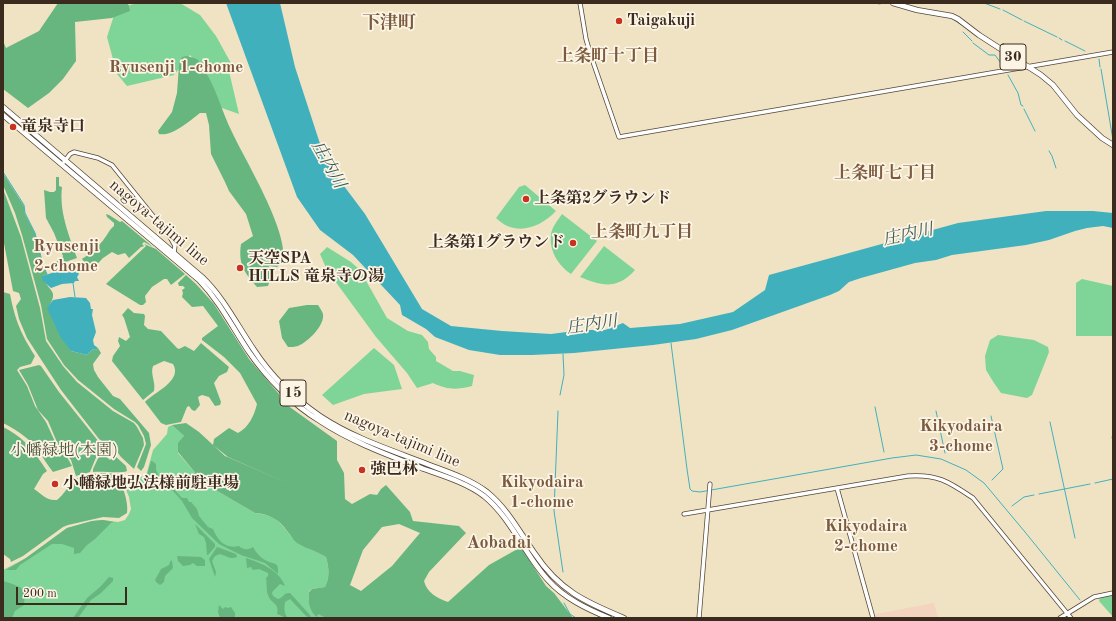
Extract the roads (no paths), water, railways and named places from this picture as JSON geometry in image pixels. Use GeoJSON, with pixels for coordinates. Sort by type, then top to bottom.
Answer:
{"type":"FeatureCollection","features":[{"type":"Feature","properties":{"kind":"main road","name":"30"},"geometry":{"type":"LineString","coordinates":[[894,3],[917,10],[952,16],[1049,81],[1077,116],[1097,134],[1113,145]]}},
{"type":"Feature","properties":{"kind":"main road","name":"nagoya-tajimi line"},"geometry":{"type":"LineString","coordinates":[[3,107],[202,277],[226,304],[260,359],[277,379],[303,403],[337,426],[362,439],[456,475],[475,484],[487,492],[503,507],[544,567],[562,585],[588,603],[624,618]]}},
{"type":"Feature","properties":{"kind":"main road","name":"nagoya-tajimi line"},"geometry":{"type":"LineString","coordinates":[[3,115],[199,280],[219,303],[249,352],[262,369],[300,407],[318,421],[358,442],[468,486],[484,496],[499,511],[533,561],[552,584],[572,600],[609,618]]}},
{"type":"Feature","properties":{"kind":"street"},"geometry":{"type":"LineString","coordinates":[[580,3],[586,39],[591,56],[620,137],[1113,52]]}},
{"type":"Feature","properties":{"kind":"street"},"geometry":{"type":"LineString","coordinates":[[62,165],[65,159],[74,152],[104,160],[112,165],[170,237],[175,246],[174,252]]}},
{"type":"Feature","properties":{"kind":"street"},"geometry":{"type":"LineString","coordinates":[[684,514],[914,475],[936,477],[956,486],[973,498],[1071,618]]}},
{"type":"Feature","properties":{"kind":"street"},"geometry":{"type":"LineString","coordinates":[[699,618],[710,488]]}},
{"type":"Feature","properties":{"kind":"street"},"geometry":{"type":"LineString","coordinates":[[837,488],[873,618]]}},
{"type":"Feature","properties":{"kind":"street"},"geometry":{"type":"LineString","coordinates":[[1060,618],[1094,597],[1113,593]]}},
{"type":"Feature","properties":{"kind":"water","name":"庄内川"},"geometry":{"type":"Polygon","coordinates":[[[226,3],[280,3],[295,67],[326,162],[365,214],[422,309],[451,326],[551,334],[582,330],[605,330],[623,323],[630,328],[680,324],[733,312],[765,290],[769,275],[958,223],[1046,211],[1093,211],[1113,213],[1113,228],[1103,226],[1087,228],[1049,240],[1026,245],[952,255],[936,260],[915,263],[849,282],[839,291],[830,295],[732,330],[696,339],[574,353],[500,355],[469,350],[435,337],[426,329],[402,315],[400,305],[353,255],[320,230],[297,197],[226,3]]]}},
{"type":"Feature","properties":{"kind":"water"},"geometry":{"type":"Polygon","coordinates":[[[74,265],[79,274],[77,277],[79,281],[62,284],[51,288],[42,280],[43,276],[74,265]]]}},
{"type":"Feature","properties":{"kind":"water"},"geometry":{"type":"Polygon","coordinates":[[[70,297],[86,298],[90,303],[91,309],[93,309],[92,315],[96,332],[93,340],[94,345],[98,348],[96,350],[93,349],[87,355],[71,351],[61,338],[47,308],[53,300],[70,297]]]}},
{"type":"Feature","properties":{"kind":"waterway"},"geometry":{"type":"LineString","coordinates":[[876,3],[885,3]]}},
{"type":"Feature","properties":{"kind":"waterway"},"geometry":{"type":"LineString","coordinates":[[984,3],[1000,9]]}},
{"type":"Feature","properties":{"kind":"waterway"},"geometry":{"type":"LineString","coordinates":[[1003,10],[1022,20]]}},
{"type":"Feature","properties":{"kind":"waterway"},"geometry":{"type":"LineString","coordinates":[[954,20],[962,25]]}},
{"type":"Feature","properties":{"kind":"waterway"},"geometry":{"type":"LineString","coordinates":[[1024,21],[1057,37]]}},
{"type":"Feature","properties":{"kind":"waterway"},"geometry":{"type":"LineString","coordinates":[[963,32],[972,41]]}},
{"type":"Feature","properties":{"kind":"waterway"},"geometry":{"type":"LineString","coordinates":[[1065,41],[1085,51]]}},
{"type":"Feature","properties":{"kind":"waterway"},"geometry":{"type":"LineString","coordinates":[[973,43],[989,55],[995,55],[1003,66]]}},
{"type":"Feature","properties":{"kind":"waterway"},"geometry":{"type":"LineString","coordinates":[[1099,59],[1100,67]]}},
{"type":"Feature","properties":{"kind":"waterway"},"geometry":{"type":"LineString","coordinates":[[1101,69],[1113,140]]}},
{"type":"Feature","properties":{"kind":"waterway"},"geometry":{"type":"LineString","coordinates":[[1008,75],[1018,93],[1021,105],[1023,106]]}},
{"type":"Feature","properties":{"kind":"waterway"},"geometry":{"type":"LineString","coordinates":[[1024,109],[1035,131]]}},
{"type":"Feature","properties":{"kind":"waterway"},"geometry":{"type":"LineString","coordinates":[[1049,151],[1056,168]]}},
{"type":"Feature","properties":{"kind":"waterway"},"geometry":{"type":"LineString","coordinates":[[3,172],[24,205],[25,213],[35,233],[43,265],[47,274]]}},
{"type":"Feature","properties":{"kind":"waterway"},"geometry":{"type":"LineString","coordinates":[[73,283],[75,297]]}},
{"type":"Feature","properties":{"kind":"waterway"},"geometry":{"type":"LineString","coordinates":[[671,343],[687,469],[690,489],[692,491],[700,492],[892,458],[916,455],[941,459],[966,470],[984,483],[1080,600]]}},
{"type":"Feature","properties":{"kind":"waterway"},"geometry":{"type":"LineString","coordinates":[[560,395],[564,375],[563,354]]}},
{"type":"Feature","properties":{"kind":"waterway"},"geometry":{"type":"LineString","coordinates":[[875,407],[884,452]]}},
{"type":"Feature","properties":{"kind":"waterway"},"geometry":{"type":"LineString","coordinates":[[558,411],[554,511],[563,572]]}},
{"type":"Feature","properties":{"kind":"waterway"},"geometry":{"type":"LineString","coordinates":[[936,411],[945,453]]}},
{"type":"Feature","properties":{"kind":"waterway"},"geometry":{"type":"LineString","coordinates":[[991,416],[1003,469],[992,480]]}},
{"type":"Feature","properties":{"kind":"waterway"},"geometry":{"type":"LineString","coordinates":[[1050,422],[1075,538]]}},
{"type":"Feature","properties":{"kind":"waterway"},"geometry":{"type":"LineString","coordinates":[[1112,437],[1113,441]]}},
{"type":"Feature","properties":{"kind":"waterway"},"geometry":{"type":"LineString","coordinates":[[1095,483],[1113,479]]}},
{"type":"Feature","properties":{"kind":"waterway"},"geometry":{"type":"LineString","coordinates":[[1039,494],[1090,484]]}},
{"type":"Feature","properties":{"kind":"waterway"},"geometry":{"type":"LineString","coordinates":[[1012,506],[1024,497],[1034,495]]}},
{"type":"Feature","properties":{"kind":"waterway"},"geometry":{"type":"LineString","coordinates":[[564,603],[570,614],[576,618]]}},
{"type":"Feature","properties":{"kind":"place","name":"Taigakuji"},"geometry":{"type":"Point","coordinates":[619,21]}},
{"type":"Feature","properties":{"kind":"place","name":"竜泉寺口"},"geometry":{"type":"Point","coordinates":[13,127]}},
{"type":"Feature","properties":{"kind":"place","name":"上条第2グラウンド"},"geometry":{"type":"Point","coordinates":[526,199]}},
{"type":"Feature","properties":{"kind":"place","name":"上条第1グラウンド"},"geometry":{"type":"Point","coordinates":[573,243]}},
{"type":"Feature","properties":{"kind":"place","name":"天空SPA HILLS 竜泉寺の湯"},"geometry":{"type":"Point","coordinates":[240,268]}},
{"type":"Feature","properties":{"kind":"place","name":"強巴林"},"geometry":{"type":"Point","coordinates":[362,470]}},
{"type":"Feature","properties":{"kind":"place","name":"小幡緑地弘法様前駐車場"},"geometry":{"type":"Point","coordinates":[55,484]}},
{"type":"Feature","properties":{"kind":"district","name":"下津町"},"geometry":{"type":"Point","coordinates":[389,23]}},
{"type":"Feature","properties":{"kind":"district","name":"上条町十丁目"},"geometry":{"type":"Point","coordinates":[608,57]}},
{"type":"Feature","properties":{"kind":"district","name":"Ryusenji 1-chome"},"geometry":{"type":"Point","coordinates":[176,68]}},
{"type":"Feature","properties":{"kind":"district","name":"上条町七丁目"},"geometry":{"type":"Point","coordinates":[885,174]}},
{"type":"Feature","properties":{"kind":"district","name":"上条町九丁目"},"geometry":{"type":"Point","coordinates":[642,233]}},
{"type":"Feature","properties":{"kind":"district","name":"Ryusenji 2-chome"},"geometry":{"type":"Point","coordinates":[66,257]}},
{"type":"Feature","properties":{"kind":"district","name":"Kikyodaira 3-chome"},"geometry":{"type":"Point","coordinates":[961,437]}},
{"type":"Feature","properties":{"kind":"district","name":"Kikyodaira 1-chome"},"geometry":{"type":"Point","coordinates":[542,493]}},
{"type":"Feature","properties":{"kind":"district","name":"Kikyodaira 2-chome"},"geometry":{"type":"Point","coordinates":[866,537]}},
{"type":"Feature","properties":{"kind":"district","name":"Aobadai"},"geometry":{"type":"Point","coordinates":[499,543]}},
{"type":"Feature","properties":{"kind":"park label","name":"小幡緑地(本園)"},"geometry":{"type":"Point","coordinates":[64,451]}}]}
